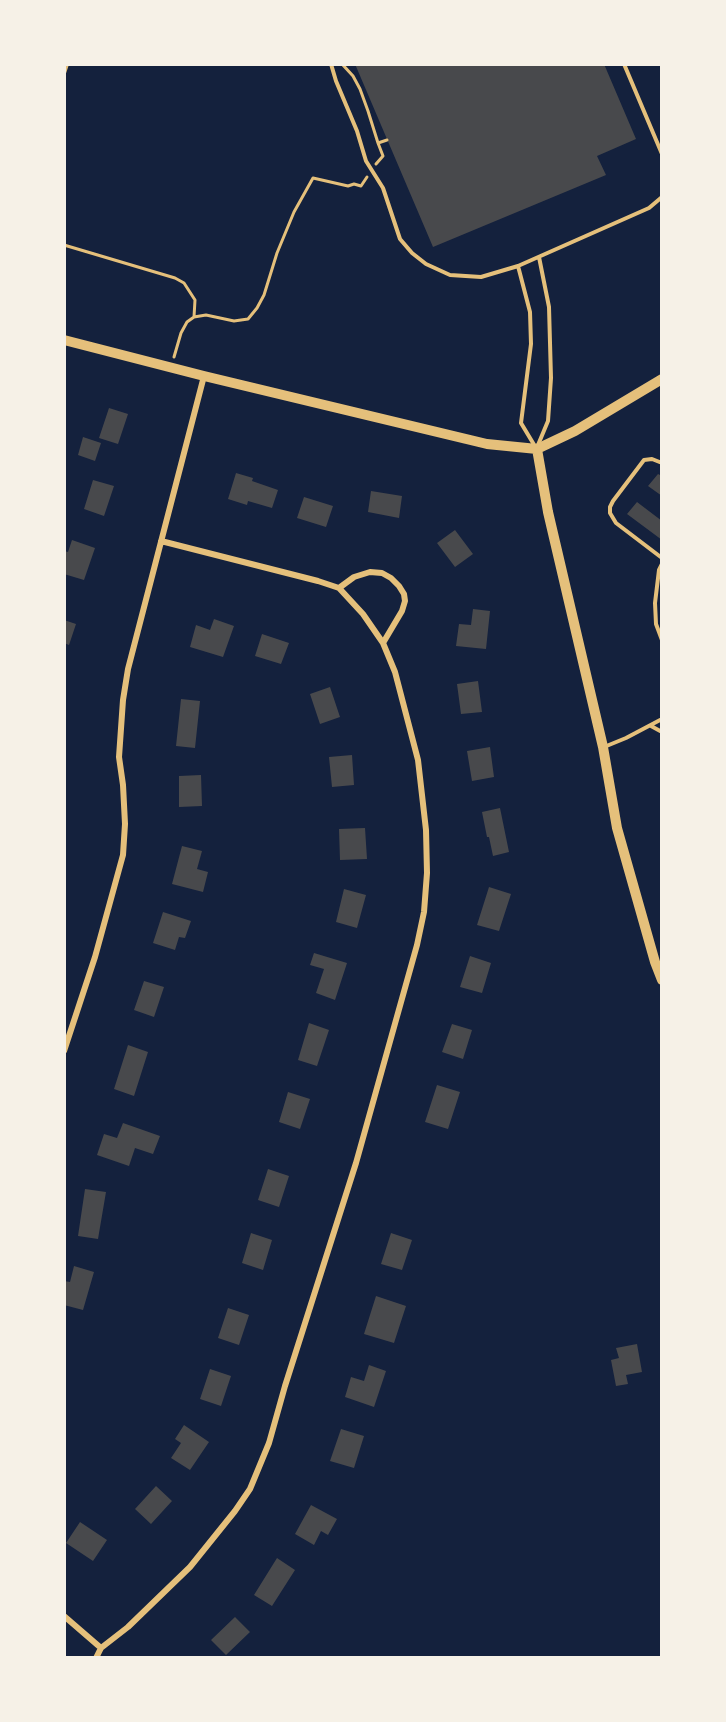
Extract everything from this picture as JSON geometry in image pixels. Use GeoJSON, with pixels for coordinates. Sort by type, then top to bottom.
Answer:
{"type":"FeatureCollection","features":[{"type":"Feature","properties":{"kind":"street"},"geometry":{"type":"LineString","coordinates":[[64,340],[487,444],[537,449],[575,431],[661,380]]}},
{"type":"Feature","properties":{"kind":"street"},"geometry":{"type":"LineString","coordinates":[[64,1051],[95,957],[123,855],[125,824],[119,757],[123,700],[128,669],[204,376]]}},
{"type":"Feature","properties":{"kind":"street"},"geometry":{"type":"LineString","coordinates":[[537,449],[548,512],[603,747],[617,828],[662,980]]}},
{"type":"Feature","properties":{"kind":"street"},"geometry":{"type":"LineString","coordinates":[[96,1658],[102,1648],[128,1627],[190,1567],[250,1489],[269,1443],[356,1163],[417,945],[426,892],[426,830],[418,760],[395,672],[383,643],[363,614],[339,588],[160,541]]}},
{"type":"Feature","properties":{"kind":"street"},"geometry":{"type":"LineString","coordinates":[[339,588],[354,577],[370,572],[382,573],[392,578],[399,586],[405,601],[402,611],[383,643]]}},
{"type":"Feature","properties":{"kind":"street"},"geometry":{"type":"LineString","coordinates":[[64,1616],[102,1648]]}},
{"type":"Feature","properties":{"kind":"lane"},"geometry":{"type":"LineString","coordinates":[[331,64],[357,130],[366,161],[383,188],[400,239],[426,264],[450,275],[481,277],[518,266],[649,207],[662,197]]}},
{"type":"Feature","properties":{"kind":"lane"},"geometry":{"type":"LineString","coordinates":[[624,64],[662,154]]}},
{"type":"Feature","properties":{"kind":"lane"},"geometry":{"type":"LineString","coordinates":[[64,73],[66,66]]}},
{"type":"Feature","properties":{"kind":"lane"},"geometry":{"type":"LineString","coordinates":[[537,449],[548,421],[551,378],[549,307],[539,257]]}},
{"type":"Feature","properties":{"kind":"lane"},"geometry":{"type":"LineString","coordinates":[[518,266],[530,312],[531,344],[521,423],[537,449]]}},
{"type":"Feature","properties":{"kind":"lane"},"geometry":{"type":"LineString","coordinates":[[662,463],[652,459],[644,460],[613,501],[610,513],[616,523],[662,558]]}},
{"type":"Feature","properties":{"kind":"lane"},"geometry":{"type":"LineString","coordinates":[[662,564],[655,603],[656,624],[662,640]]}},
{"type":"Feature","properties":{"kind":"lane"},"geometry":{"type":"LineString","coordinates":[[603,747],[662,719]]}},
{"type":"Feature","properties":{"kind":"lane"},"geometry":{"type":"LineString","coordinates":[[650,725],[662,732]]}},
{"type":"Feature","properties":{"kind":"path"},"geometry":{"type":"LineString","coordinates":[[171,367],[187,322],[194,317],[206,315],[234,321],[248,319],[258,308],[285,233],[313,178],[348,186],[354,184],[360,186],[382,156],[360,89],[353,76],[342,64]]}},
{"type":"Feature","properties":{"kind":"path"},"geometry":{"type":"LineString","coordinates":[[378,144],[387,140]]}},
{"type":"Feature","properties":{"kind":"path"},"geometry":{"type":"LineString","coordinates":[[64,245],[175,278],[184,283],[195,300],[194,317]]}},
{"type":"Feature","properties":{"kind":"building"},"geometry":{"type":"Polygon","coordinates":[[[355,64],[604,64],[636,139],[597,156],[606,175],[433,247],[355,64]]]}},
{"type":"Feature","properties":{"kind":"building"},"geometry":{"type":"Polygon","coordinates":[[[109,408],[128,414],[118,444],[99,438],[109,408]]]}},
{"type":"Feature","properties":{"kind":"building"},"geometry":{"type":"Polygon","coordinates":[[[83,437],[101,443],[95,461],[78,455],[83,437]]]}},
{"type":"Feature","properties":{"kind":"building"},"geometry":{"type":"Polygon","coordinates":[[[236,473],[278,490],[272,508],[248,501],[247,505],[228,499],[236,473]]]}},
{"type":"Feature","properties":{"kind":"building"},"geometry":{"type":"Polygon","coordinates":[[[658,474],[662,476],[662,496],[648,486],[658,474]]]}},
{"type":"Feature","properties":{"kind":"building"},"geometry":{"type":"Polygon","coordinates":[[[93,480],[114,486],[104,516],[84,509],[93,480]]]}},
{"type":"Feature","properties":{"kind":"building"},"geometry":{"type":"Polygon","coordinates":[[[371,491],[402,496],[399,518],[368,512],[371,491]]]}},
{"type":"Feature","properties":{"kind":"building"},"geometry":{"type":"Polygon","coordinates":[[[304,497],[333,506],[326,527],[297,518],[304,497]]]}},
{"type":"Feature","properties":{"kind":"building"},"geometry":{"type":"Polygon","coordinates":[[[637,502],[662,521],[662,540],[627,514],[637,502]]]}},
{"type":"Feature","properties":{"kind":"building"},"geometry":{"type":"Polygon","coordinates":[[[455,530],[473,554],[455,567],[437,543],[455,530]]]}},
{"type":"Feature","properties":{"kind":"building"},"geometry":{"type":"Polygon","coordinates":[[[72,540],[95,548],[84,580],[64,574],[64,551],[68,552],[72,540]]]}},
{"type":"Feature","properties":{"kind":"building"},"geometry":{"type":"Polygon","coordinates":[[[473,609],[490,611],[486,649],[456,646],[459,624],[471,625],[473,609]]]}},
{"type":"Feature","properties":{"kind":"building"},"geometry":{"type":"Polygon","coordinates":[[[214,619],[234,626],[223,657],[190,647],[196,625],[210,630],[214,619]]]}},
{"type":"Feature","properties":{"kind":"building"},"geometry":{"type":"Polygon","coordinates":[[[64,620],[76,624],[69,645],[64,643],[64,620]]]}},
{"type":"Feature","properties":{"kind":"building"},"geometry":{"type":"Polygon","coordinates":[[[262,634],[289,643],[281,664],[255,656],[262,634]]]}},
{"type":"Feature","properties":{"kind":"building"},"geometry":{"type":"Polygon","coordinates":[[[478,681],[482,712],[461,714],[457,684],[478,681]]]}},
{"type":"Feature","properties":{"kind":"building"},"geometry":{"type":"Polygon","coordinates":[[[330,687],[340,717],[320,724],[310,694],[330,687]]]}},
{"type":"Feature","properties":{"kind":"building"},"geometry":{"type":"Polygon","coordinates":[[[181,699],[200,701],[195,748],[176,746],[181,699]]]}},
{"type":"Feature","properties":{"kind":"building"},"geometry":{"type":"Polygon","coordinates":[[[490,747],[494,777],[472,781],[467,751],[490,747]]]}},
{"type":"Feature","properties":{"kind":"building"},"geometry":{"type":"Polygon","coordinates":[[[352,755],[354,785],[332,787],[329,757],[352,755]]]}},
{"type":"Feature","properties":{"kind":"building"},"geometry":{"type":"Polygon","coordinates":[[[201,775],[202,806],[179,807],[179,776],[201,775]]]}},
{"type":"Feature","properties":{"kind":"building"},"geometry":{"type":"Polygon","coordinates":[[[500,808],[509,852],[493,856],[482,812],[500,808]]]}},
{"type":"Feature","properties":{"kind":"building"},"geometry":{"type":"Polygon","coordinates":[[[365,828],[367,859],[340,860],[339,829],[365,828]]]}},
{"type":"Feature","properties":{"kind":"building"},"geometry":{"type":"Polygon","coordinates":[[[182,846],[202,851],[197,869],[208,872],[203,892],[172,884],[182,846]]]}},
{"type":"Feature","properties":{"kind":"building"},"geometry":{"type":"Polygon","coordinates":[[[489,887],[511,894],[499,931],[477,925],[489,887]]]}},
{"type":"Feature","properties":{"kind":"building"},"geometry":{"type":"Polygon","coordinates":[[[344,889],[366,895],[357,928],[336,922],[344,889]]]}},
{"type":"Feature","properties":{"kind":"building"},"geometry":{"type":"Polygon","coordinates":[[[163,912],[191,921],[185,938],[179,937],[175,950],[153,943],[163,912]]]}},
{"type":"Feature","properties":{"kind":"building"},"geometry":{"type":"Polygon","coordinates":[[[314,953],[347,963],[335,1000],[316,993],[324,969],[310,965],[314,953]]]}},
{"type":"Feature","properties":{"kind":"building"},"geometry":{"type":"Polygon","coordinates":[[[470,956],[491,963],[482,993],[460,987],[470,956]]]}},
{"type":"Feature","properties":{"kind":"building"},"geometry":{"type":"Polygon","coordinates":[[[144,981],[164,987],[154,1017],[134,1010],[144,981]]]}},
{"type":"Feature","properties":{"kind":"building"},"geometry":{"type":"Polygon","coordinates":[[[309,1023],[329,1030],[317,1066],[298,1060],[309,1023]]]}},
{"type":"Feature","properties":{"kind":"building"},"geometry":{"type":"Polygon","coordinates":[[[452,1024],[472,1030],[463,1059],[442,1052],[452,1024]]]}},
{"type":"Feature","properties":{"kind":"building"},"geometry":{"type":"Polygon","coordinates":[[[128,1045],[148,1052],[134,1096],[114,1089],[128,1045]]]}},
{"type":"Feature","properties":{"kind":"building"},"geometry":{"type":"Polygon","coordinates":[[[437,1085],[460,1092],[448,1129],[425,1122],[437,1085]]]}},
{"type":"Feature","properties":{"kind":"building"},"geometry":{"type":"Polygon","coordinates":[[[288,1092],[310,1099],[300,1129],[279,1122],[288,1092]]]}},
{"type":"Feature","properties":{"kind":"building"},"geometry":{"type":"Polygon","coordinates":[[[123,1123],[160,1136],[153,1154],[135,1148],[129,1166],[97,1155],[104,1134],[117,1138],[123,1123]]]}},
{"type":"Feature","properties":{"kind":"building"},"geometry":{"type":"Polygon","coordinates":[[[268,1169],[289,1176],[279,1207],[258,1200],[268,1169]]]}},
{"type":"Feature","properties":{"kind":"building"},"geometry":{"type":"Polygon","coordinates":[[[85,1189],[106,1192],[98,1239],[78,1236],[85,1189]]]}},
{"type":"Feature","properties":{"kind":"building"},"geometry":{"type":"Polygon","coordinates":[[[251,1233],[272,1240],[263,1270],[242,1263],[251,1233]]]}},
{"type":"Feature","properties":{"kind":"building"},"geometry":{"type":"Polygon","coordinates":[[[391,1233],[412,1240],[402,1270],[381,1264],[391,1233]]]}},
{"type":"Feature","properties":{"kind":"building"},"geometry":{"type":"Polygon","coordinates":[[[74,1266],[94,1272],[83,1310],[64,1305],[64,1281],[70,1282],[74,1266]]]}},
{"type":"Feature","properties":{"kind":"building"},"geometry":{"type":"Polygon","coordinates":[[[376,1296],[406,1306],[394,1343],[364,1334],[376,1296]]]}},
{"type":"Feature","properties":{"kind":"building"},"geometry":{"type":"Polygon","coordinates":[[[228,1308],[249,1315],[239,1345],[218,1338],[228,1308]]]}},
{"type":"Feature","properties":{"kind":"building"},"geometry":{"type":"Polygon","coordinates":[[[637,1344],[642,1372],[626,1375],[628,1384],[616,1386],[611,1360],[619,1358],[616,1348],[637,1344]]]}},
{"type":"Feature","properties":{"kind":"building"},"geometry":{"type":"Polygon","coordinates":[[[369,1365],[386,1371],[374,1407],[345,1397],[351,1377],[364,1381],[369,1365]]]}},
{"type":"Feature","properties":{"kind":"building"},"geometry":{"type":"Polygon","coordinates":[[[210,1369],[231,1376],[221,1406],[200,1399],[210,1369]]]}},
{"type":"Feature","properties":{"kind":"building"},"geometry":{"type":"Polygon","coordinates":[[[184,1425],[209,1442],[190,1470],[171,1458],[181,1443],[175,1439],[184,1425]]]}},
{"type":"Feature","properties":{"kind":"building"},"geometry":{"type":"Polygon","coordinates":[[[341,1429],[364,1436],[354,1468],[330,1461],[341,1429]]]}},
{"type":"Feature","properties":{"kind":"building"},"geometry":{"type":"Polygon","coordinates":[[[156,1486],[172,1501],[151,1524],[135,1509],[156,1486]]]}},
{"type":"Feature","properties":{"kind":"building"},"geometry":{"type":"Polygon","coordinates":[[[311,1505],[337,1519],[328,1535],[321,1531],[314,1545],[295,1534],[311,1505]]]}},
{"type":"Feature","properties":{"kind":"building"},"geometry":{"type":"Polygon","coordinates":[[[80,1522],[107,1540],[93,1561],[66,1543],[80,1522]]]}},
{"type":"Feature","properties":{"kind":"building"},"geometry":{"type":"Polygon","coordinates":[[[277,1558],[295,1570],[272,1606],[254,1595],[277,1558]]]}},
{"type":"Feature","properties":{"kind":"building"},"geometry":{"type":"Polygon","coordinates":[[[235,1617],[250,1632],[226,1655],[211,1640],[235,1617]]]}}]}
